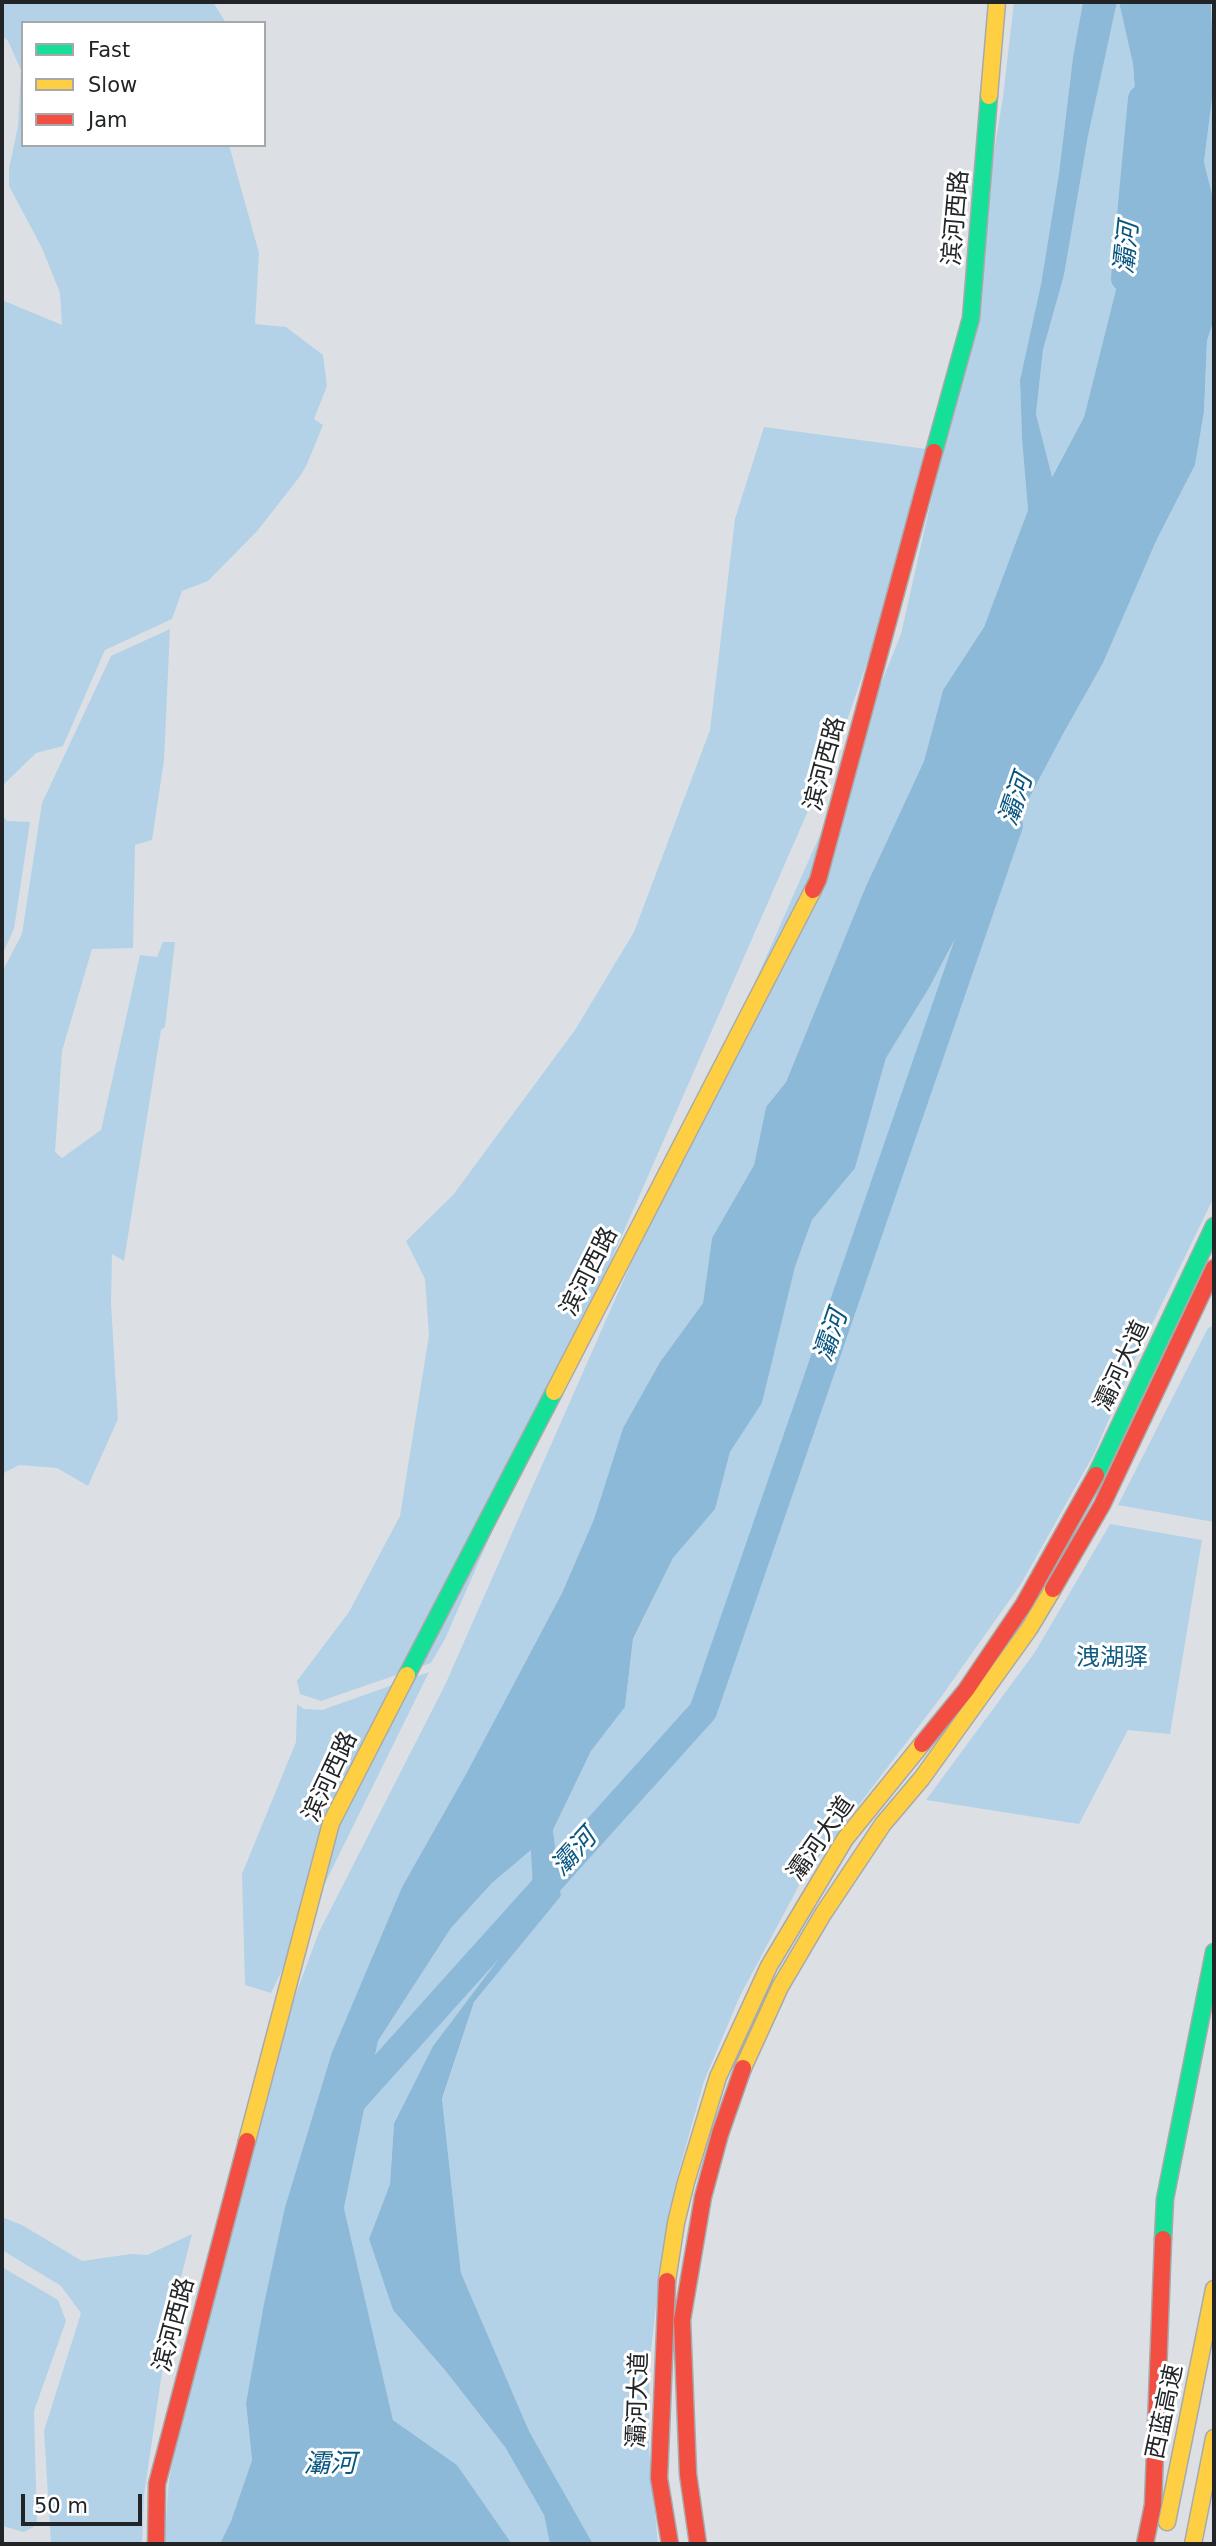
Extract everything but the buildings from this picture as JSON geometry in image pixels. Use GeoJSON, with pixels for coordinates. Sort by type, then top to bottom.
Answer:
{"type":"FeatureCollection","features":[{"type":"Feature","properties":{"kind":"main road","name":"滨河西路"},"geometry":{"type":"LineString","coordinates":[[156,2544],[157,2484],[331,1823],[818,880],[971,318],[998,2]]}},
{"type":"Feature","properties":{"kind":"main road","name":"灞河大道"},"geometry":{"type":"LineString","coordinates":[[670,2544],[659,2478],[665,2292],[686,2182],[718,2077],[769,1966],[845,1839],[965,1690],[1024,1604],[1087,1494],[1214,1226]]}},
{"type":"Feature","properties":{"kind":"main road","name":"灞河大道"},"geometry":{"type":"LineString","coordinates":[[698,2544],[688,2474],[682,2320],[703,2197],[720,2134],[743,2068],[780,1987],[823,1914],[883,1824],[922,1777],[1029,1629],[1102,1504],[1214,1268]]}},
{"type":"Feature","properties":{"kind":"main road"},"geometry":{"type":"LineString","coordinates":[[1145,2544],[1153,2505],[1166,2199],[1214,1952]]}},
{"type":"Feature","properties":{"kind":"main road","name":"西蓝高速"},"geometry":{"type":"LineString","coordinates":[[1162,2544],[1214,2289]]}},
{"type":"Feature","properties":{"kind":"main road"},"geometry":{"type":"LineString","coordinates":[[1193,2544],[1214,2438]]}},
{"type":"Feature","properties":{"kind":"green space"},"geometry":{"type":"Polygon","coordinates":[[[2,2],[213,2],[225,21],[21,21],[21,70],[8,41],[2,36],[2,2]]]}},
{"type":"Feature","properties":{"kind":"green space"},"geometry":{"type":"Polygon","coordinates":[[[1014,2],[1083,2],[1041,284],[1020,380],[1028,510],[984,627],[943,690],[924,761],[866,886],[786,1082],[766,1107],[754,1165],[712,1238],[703,1303],[660,1362],[623,1428],[594,1519],[562,1593],[466,1774],[402,1887],[332,2052],[285,2207],[246,2403],[252,2460],[231,2521],[220,2544],[164,2544],[169,2480],[239,2146],[319,1932],[445,1685],[823,828],[901,634],[952,408],[1003,97],[1014,2]]]}},
{"type":"Feature","properties":{"kind":"green space"},"geometry":{"type":"Polygon","coordinates":[[[1117,2],[1133,64],[1142,186],[1084,417],[1051,478],[1036,414],[1043,350],[1064,275],[1088,136],[1117,2]]]}},
{"type":"Feature","properties":{"kind":"green space"},"geometry":{"type":"Polygon","coordinates":[[[21,70],[21,147],[230,147],[259,253],[255,324],[286,327],[323,355],[327,386],[314,419],[323,425],[307,464],[258,530],[208,581],[182,591],[172,619],[105,650],[63,746],[36,753],[2,786],[2,300],[62,325],[60,293],[42,248],[9,186],[9,169],[18,126],[21,70]]]}},
{"type":"Feature","properties":{"kind":"green space"},"geometry":{"type":"Polygon","coordinates":[[[1214,83],[1214,202],[1204,162],[1214,83]]]}},
{"type":"Feature","properties":{"kind":"green space"},"geometry":{"type":"Polygon","coordinates":[[[1214,319],[1214,1197],[1133,1363],[1094,1454],[1021,1584],[941,1697],[803,1878],[740,1996],[704,2081],[677,2178],[662,2253],[649,2368],[649,2448],[658,2544],[593,2544],[529,2431],[461,2273],[442,2100],[474,2002],[561,1896],[553,1830],[591,1751],[625,1707],[633,1640],[673,1558],[714,1509],[730,1452],[762,1403],[795,1267],[812,1220],[855,1167],[886,1058],[929,988],[1103,663],[1157,539],[1195,465],[1204,412],[1207,341],[1214,319]]]}},
{"type":"Feature","properties":{"kind":"green space"},"geometry":{"type":"Polygon","coordinates":[[[764,427],[926,449],[907,546],[844,729],[445,1639],[431,1663],[321,1701],[300,1694],[297,1681],[349,1612],[400,1516],[429,1335],[425,1279],[406,1241],[453,1195],[575,1030],[634,932],[710,730],[735,519],[764,427]]]}},
{"type":"Feature","properties":{"kind":"green space"},"geometry":{"type":"Polygon","coordinates":[[[170,629],[164,760],[152,840],[135,845],[133,948],[92,949],[62,1051],[55,1152],[62,1158],[101,1130],[140,955],[157,957],[163,942],[175,942],[165,1027],[161,1030],[124,1261],[112,1254],[111,1304],[118,1419],[88,1486],[57,1468],[19,1465],[2,1474],[2,972],[22,934],[42,803],[111,656],[170,629]]]}},
{"type":"Feature","properties":{"kind":"green space"},"geometry":{"type":"Polygon","coordinates":[[[2,815],[7,821],[30,822],[14,929],[2,955],[2,815]]]}},
{"type":"Feature","properties":{"kind":"green space"},"geometry":{"type":"Polygon","coordinates":[[[1214,1326],[1214,1522],[1118,1505],[1208,1328],[1214,1326]]]}},
{"type":"Feature","properties":{"kind":"green space","name":"洩湖驿"},"geometry":{"type":"Polygon","coordinates":[[[1110,1524],[1202,1540],[1170,1734],[1128,1730],[1079,1824],[926,1800],[1035,1652],[1110,1524]]]}},
{"type":"Feature","properties":{"kind":"green space"},"geometry":{"type":"Polygon","coordinates":[[[429,1672],[271,1993],[245,1985],[242,1874],[296,1742],[297,1704],[304,1709],[322,1710],[429,1672]]]}},
{"type":"Feature","properties":{"kind":"green space"},"geometry":{"type":"Polygon","coordinates":[[[532,1849],[534,1912],[433,2046],[394,2122],[390,2184],[369,2239],[393,2310],[444,2369],[505,2447],[544,2515],[550,2544],[512,2544],[457,2465],[393,2420],[344,2208],[378,2041],[451,1928],[492,1883],[532,1849]]]}},
{"type":"Feature","properties":{"kind":"green space"},"geometry":{"type":"Polygon","coordinates":[[[2,2217],[22,2225],[82,2261],[131,2254],[147,2255],[192,2234],[169,2325],[144,2495],[142,2544],[51,2544],[44,2431],[81,2313],[61,2286],[2,2250],[2,2217]]]}},
{"type":"Feature","properties":{"kind":"green space"},"geometry":{"type":"Polygon","coordinates":[[[2,2267],[58,2300],[66,2321],[34,2411],[37,2525],[24,2532],[2,2526],[2,2267]]]}},
{"type":"Feature","properties":{"kind":"water","name":"灞河"},"geometry":{"type":"Polygon","coordinates":[[[1083,2],[1117,2],[1088,136],[1064,275],[1043,350],[1036,414],[1052,477],[1084,417],[1142,186],[1133,64],[1119,2],[1211,2],[1214,83],[1204,162],[1214,202],[1214,319],[1207,341],[1204,412],[1195,465],[1157,539],[1103,663],[929,988],[886,1058],[855,1168],[812,1220],[795,1267],[762,1403],[730,1452],[715,1509],[673,1558],[633,1639],[625,1707],[591,1751],[553,1830],[561,1896],[474,2002],[442,2099],[461,2273],[529,2431],[593,2544],[550,2544],[544,2515],[505,2447],[444,2369],[393,2310],[369,2239],[390,2184],[394,2123],[433,2046],[534,1912],[531,1850],[492,1883],[451,1928],[378,2041],[344,2208],[393,2420],[457,2465],[512,2544],[220,2544],[252,2460],[246,2403],[264,2304],[285,2207],[332,2052],[402,1887],[466,1774],[562,1593],[594,1519],[623,1428],[660,1362],[703,1303],[712,1238],[754,1165],[766,1107],[786,1082],[866,886],[924,761],[943,690],[984,627],[1028,510],[1020,380],[1041,284],[1083,2]]]}},
{"type":"Feature","properties":{"kind":"waterway","name":"灞河"},"geometry":{"type":"LineString","coordinates":[[1125,278],[1142,99]]}},
{"type":"Feature","properties":{"kind":"waterway","name":"灞河"},"geometry":{"type":"LineString","coordinates":[[346,2108],[703,1711],[1009,825]]}},
{"type":"Feature","properties":{"kind":"traffic: fast"},"geometry":{"type":"LineString","coordinates":[[934,452],[971,318],[989,96]]}},
{"type":"Feature","properties":{"kind":"traffic: fast"},"geometry":{"type":"LineString","coordinates":[[1096,1475],[1214,1226]]}},
{"type":"Feature","properties":{"kind":"traffic: fast"},"geometry":{"type":"LineString","coordinates":[[407,1675],[554,1392]]}},
{"type":"Feature","properties":{"kind":"traffic: fast"},"geometry":{"type":"LineString","coordinates":[[1163,2239],[1165,2199],[1214,1952]]}},
{"type":"Feature","properties":{"kind":"traffic: slow"},"geometry":{"type":"LineString","coordinates":[[989,96],[997,2]]}},
{"type":"Feature","properties":{"kind":"traffic: slow"},"geometry":{"type":"LineString","coordinates":[[554,1392],[813,890]]}},
{"type":"Feature","properties":{"kind":"traffic: slow"},"geometry":{"type":"LineString","coordinates":[[743,2068],[780,1987],[823,1914],[883,1824],[922,1778],[1029,1629],[1053,1589]]}},
{"type":"Feature","properties":{"kind":"traffic: slow"},"geometry":{"type":"LineString","coordinates":[[247,2141],[331,1823],[407,1675]]}},
{"type":"Feature","properties":{"kind":"traffic: slow"},"geometry":{"type":"LineString","coordinates":[[667,2281],[686,2182],[718,2077],[769,1966],[845,1839],[922,1744]]}},
{"type":"Feature","properties":{"kind":"traffic: slow"},"geometry":{"type":"LineString","coordinates":[[1167,2522],[1214,2289]]}},
{"type":"Feature","properties":{"kind":"traffic: slow"},"geometry":{"type":"LineString","coordinates":[[1193,2544],[1214,2438]]}},
{"type":"Feature","properties":{"kind":"traffic: jam"},"geometry":{"type":"LineString","coordinates":[[813,890],[818,880],[934,452]]}},
{"type":"Feature","properties":{"kind":"traffic: jam"},"geometry":{"type":"LineString","coordinates":[[1053,1589],[1102,1505],[1214,1268]]}},
{"type":"Feature","properties":{"kind":"traffic: jam"},"geometry":{"type":"LineString","coordinates":[[922,1744],[966,1690],[1024,1604],[1096,1475]]}},
{"type":"Feature","properties":{"kind":"traffic: jam"},"geometry":{"type":"LineString","coordinates":[[698,2544],[688,2474],[682,2320],[703,2197],[720,2134],[743,2068]]}},
{"type":"Feature","properties":{"kind":"traffic: jam"},"geometry":{"type":"LineString","coordinates":[[156,2544],[157,2484],[247,2141]]}},
{"type":"Feature","properties":{"kind":"traffic: jam"},"geometry":{"type":"LineString","coordinates":[[1145,2544],[1153,2505],[1163,2239]]}},
{"type":"Feature","properties":{"kind":"traffic: jam"},"geometry":{"type":"LineString","coordinates":[[667,2281],[659,2478],[670,2544]]}}]}
